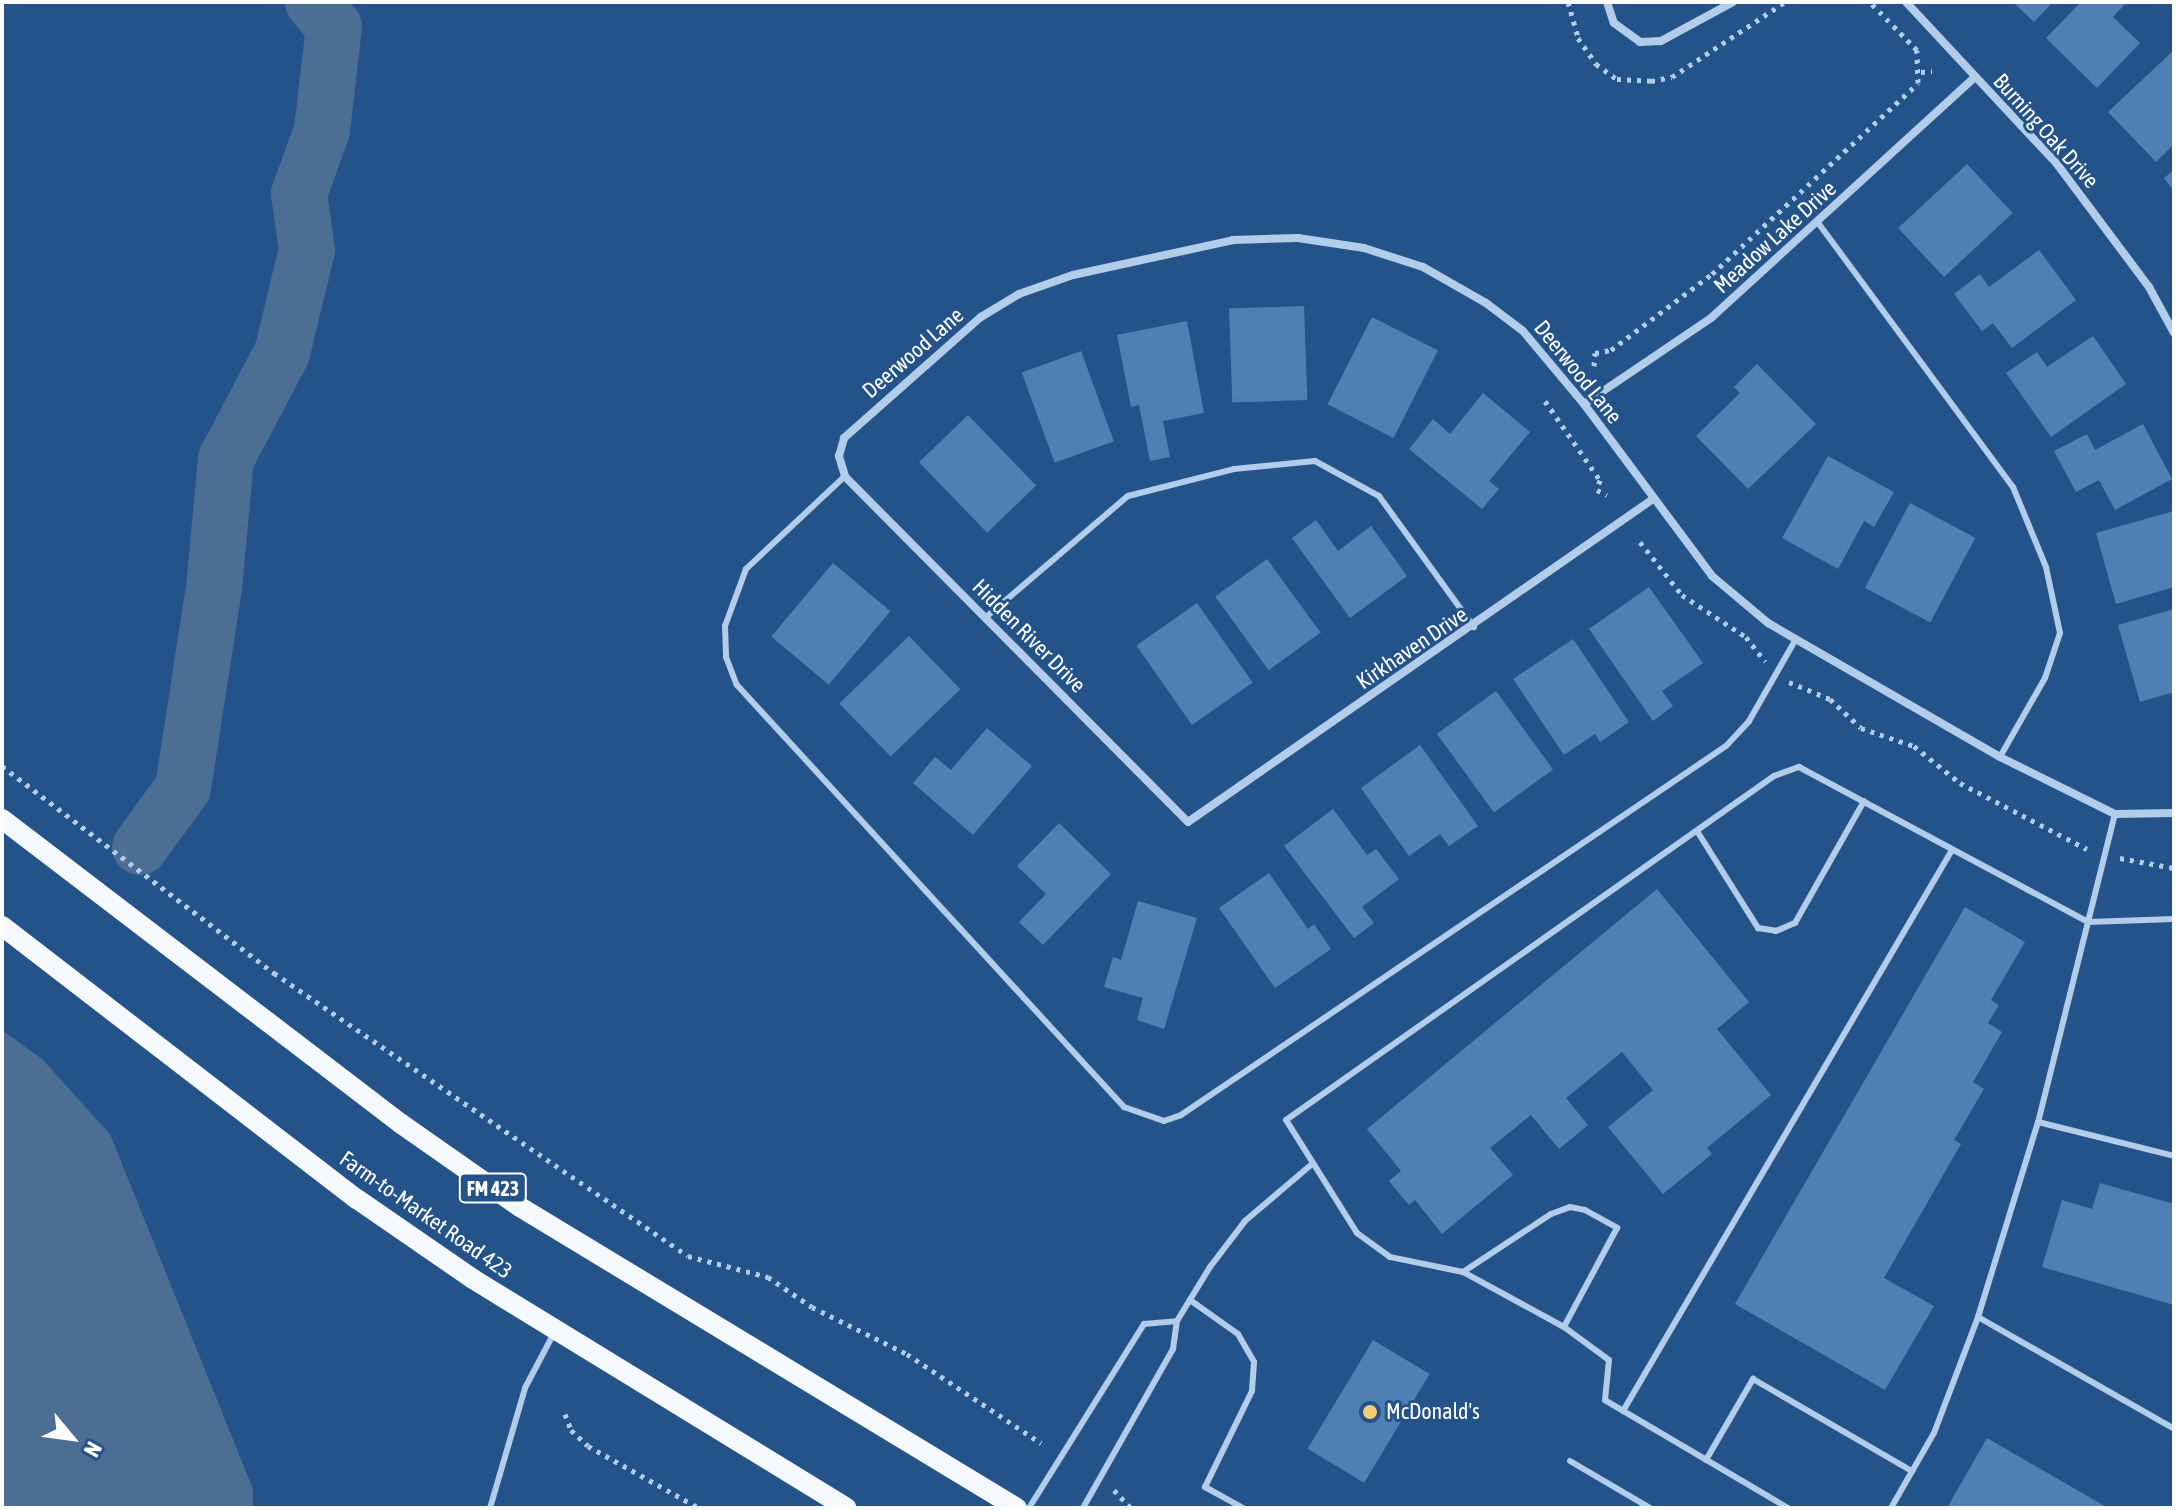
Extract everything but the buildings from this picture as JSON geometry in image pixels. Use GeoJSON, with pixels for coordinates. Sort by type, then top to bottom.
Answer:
{"type":"FeatureCollection","features":[{"type":"Feature","properties":{"kind":"main road","name":"FM 423"},"geometry":{"type":"LineString","coordinates":[[2,819],[400,1123],[520,1207],[1017,1508]]}},
{"type":"Feature","properties":{"kind":"main road","name":"Farm-to-Market Road 423"},"geometry":{"type":"LineString","coordinates":[[2,926],[357,1199],[555,1330],[846,1508]]}},
{"type":"Feature","properties":{"kind":"street"},"geometry":{"type":"LineString","coordinates":[[1607,2],[1614,23],[1640,42],[1661,41],[1733,2]]}},
{"type":"Feature","properties":{"kind":"street","name":"Burning Oak Drive"},"geometry":{"type":"LineString","coordinates":[[1906,2],[2057,164],[2149,287],[2174,333]]}},
{"type":"Feature","properties":{"kind":"street","name":"Meadow Lake Drive"},"geometry":{"type":"LineString","coordinates":[[1584,404],[1711,318],[1819,224],[1974,78]]}},
{"type":"Feature","properties":{"kind":"street","name":"Deerwood Lane"},"geometry":{"type":"LineString","coordinates":[[845,476],[839,456],[844,438],[981,317],[1007,302],[1073,275],[1233,240],[1298,238],[1364,248],[1423,267],[1486,303],[1523,331],[1584,404],[1712,576],[1796,639],[2000,757],[2115,814],[2174,813]]}},
{"type":"Feature","properties":{"kind":"street","name":"Hidden River Drive"},"geometry":{"type":"LineString","coordinates":[[845,476],[1188,822]]}},
{"type":"Feature","properties":{"kind":"street","name":"Kirkhaven Drive"},"geometry":{"type":"LineString","coordinates":[[1188,822],[1474,627],[1653,499]]}},
{"type":"Feature","properties":{"kind":"lane"},"geometry":{"type":"LineString","coordinates":[[1819,224],[2013,487],[2046,567],[2060,633],[2045,678],[2000,757]]}},
{"type":"Feature","properties":{"kind":"lane"},"geometry":{"type":"LineString","coordinates":[[985,618],[1128,496],[1234,469],[1315,461],[1379,496],[1474,627]]}},
{"type":"Feature","properties":{"kind":"lane"},"geometry":{"type":"LineString","coordinates":[[845,476],[746,569],[725,626],[726,657],[737,685],[1124,1107],[1144,1117],[1164,1121],[1181,1115],[1726,746],[1749,721],[1796,639]]}},
{"type":"Feature","properties":{"kind":"lane"},"geometry":{"type":"LineString","coordinates":[[1788,1508],[1605,1400],[1609,1360],[1564,1327],[1463,1272],[1390,1257],[1357,1233],[1286,1120],[1774,776],[1799,767],[2088,922],[2174,919]]}},
{"type":"Feature","properties":{"kind":"lane"},"geometry":{"type":"LineString","coordinates":[[1697,831],[1758,928],[1776,931],[1795,923],[1864,801]]}},
{"type":"Feature","properties":{"kind":"lane"},"geometry":{"type":"LineString","coordinates":[[1891,1508],[1934,1433],[1978,1317],[2038,1122],[2115,814]]}},
{"type":"Feature","properties":{"kind":"lane"},"geometry":{"type":"LineString","coordinates":[[1623,1411],[1952,850]]}},
{"type":"Feature","properties":{"kind":"lane"},"geometry":{"type":"LineString","coordinates":[[2038,1122],[2174,1156]]}},
{"type":"Feature","properties":{"kind":"lane"},"geometry":{"type":"LineString","coordinates":[[1083,1508],[1173,1349],[1177,1321],[1190,1300],[1245,1221],[1312,1164]]}},
{"type":"Feature","properties":{"kind":"lane"},"geometry":{"type":"LineString","coordinates":[[1463,1272],[1551,1214],[1570,1207],[1585,1210],[1617,1228],[1564,1327]]}},
{"type":"Feature","properties":{"kind":"lane"},"geometry":{"type":"LineString","coordinates":[[1190,1300],[1238,1334],[1254,1362],[1252,1391],[1205,1487],[1243,1508]]}},
{"type":"Feature","properties":{"kind":"lane"},"geometry":{"type":"LineString","coordinates":[[1978,1317],[2174,1429]]}},
{"type":"Feature","properties":{"kind":"lane"},"geometry":{"type":"LineString","coordinates":[[1029,1508],[1144,1324],[1177,1321]]}},
{"type":"Feature","properties":{"kind":"lane"},"geometry":{"type":"LineString","coordinates":[[490,1508],[525,1388],[555,1330]]}},
{"type":"Feature","properties":{"kind":"lane"},"geometry":{"type":"LineString","coordinates":[[1706,1460],[1753,1379],[1912,1471]]}},
{"type":"Feature","properties":{"kind":"lane"},"geometry":{"type":"LineString","coordinates":[[1570,1461],[1650,1508]]}},
{"type":"Feature","properties":{"kind":"path"},"geometry":{"type":"LineString","coordinates":[[1594,366],[1595,353],[1611,350],[1712,274],[1918,83],[1921,72],[1917,50],[1870,2]]}},
{"type":"Feature","properties":{"kind":"path"},"geometry":{"type":"LineString","coordinates":[[1921,72],[1932,71]]}},
{"type":"Feature","properties":{"kind":"path"},"geometry":{"type":"LineString","coordinates":[[1545,401],[1600,480],[1597,490],[1607,495]]}},
{"type":"Feature","properties":{"kind":"path"},"geometry":{"type":"LineString","coordinates":[[1640,542],[1682,595],[1746,637],[1774,676],[1830,699],[1861,728],[1914,746],[1960,783],[2077,846],[2105,855],[2174,868]]}},
{"type":"Feature","properties":{"kind":"path"},"geometry":{"type":"LineString","coordinates":[[2,766],[274,973],[688,1256],[768,1277],[812,1307],[907,1354],[1041,1443]]}},
{"type":"Feature","properties":{"kind":"path"},"geometry":{"type":"LineString","coordinates":[[565,1414],[571,1430],[588,1446],[699,1508]]}},
{"type":"Feature","properties":{"kind":"path"},"geometry":{"type":"LineString","coordinates":[[1113,1489],[1131,1508]]}},
{"type":"Feature","properties":{"kind":"water"},"geometry":{"type":"Polygon","coordinates":[[[2,1030],[42,1059],[110,1134],[253,1489],[253,1508],[2,1508],[2,1030]]]}},
{"type":"Feature","properties":{"kind":"waterway"},"geometry":{"type":"LineString","coordinates":[[140,847],[183,788],[214,588],[226,459],[282,353],[307,250],[299,194],[322,130],[334,27],[313,2]]}},
{"type":"Feature","properties":{"kind":"place","name":"McDonald's"},"geometry":{"type":"Point","coordinates":[1370,1412]}}]}
